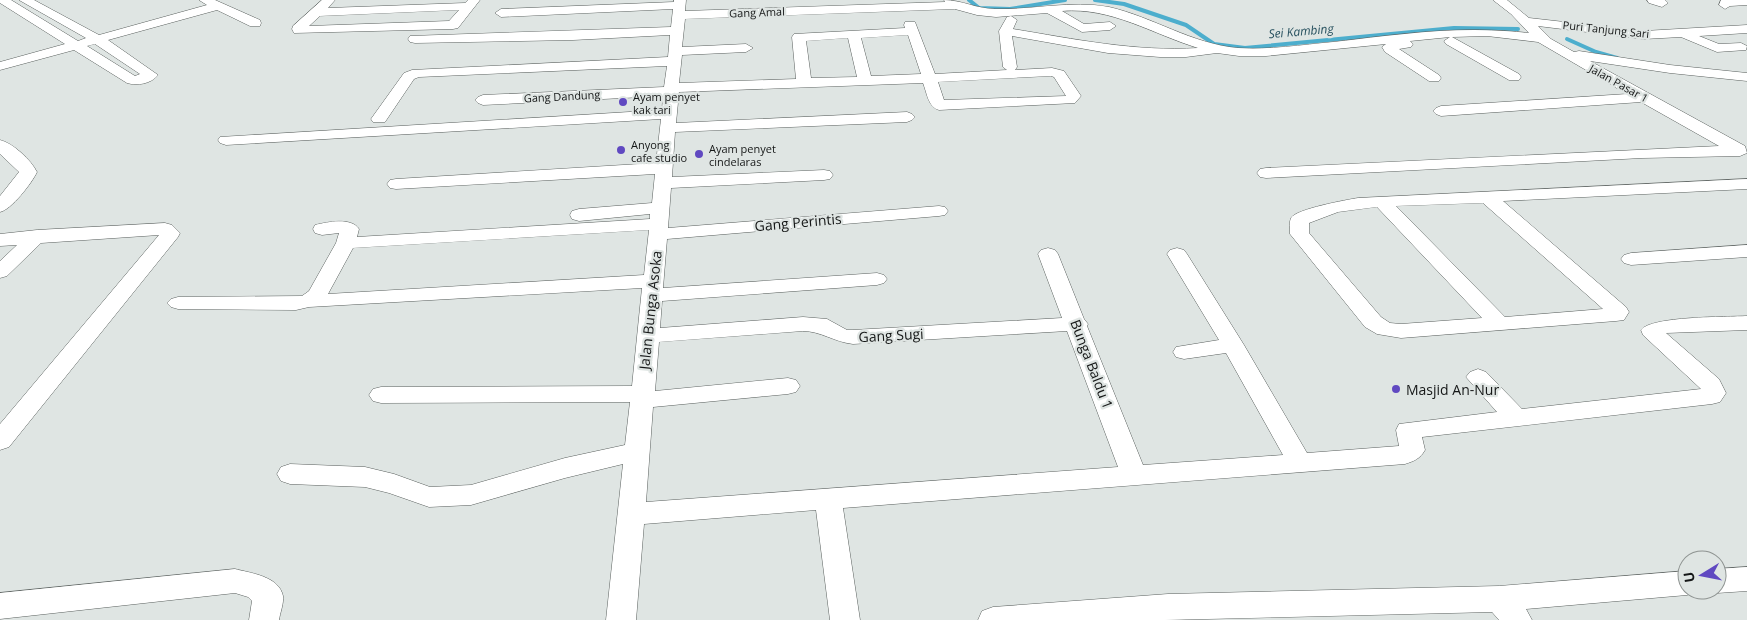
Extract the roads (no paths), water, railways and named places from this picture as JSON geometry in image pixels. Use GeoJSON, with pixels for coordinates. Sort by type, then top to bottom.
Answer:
{"type":"FeatureCollection","features":[{"type":"Feature","properties":{"kind":"street"},"geometry":{"type":"LineString","coordinates":[[3,0],[22,5],[97,39],[151,75],[140,80],[132,80],[76,46],[22,5]]}},
{"type":"Feature","properties":{"kind":"street"},"geometry":{"type":"LineString","coordinates":[[204,0],[255,23]]}},
{"type":"Feature","properties":{"kind":"street"},"geometry":{"type":"LineString","coordinates":[[329,0],[299,30],[450,26],[455,24],[472,3]]}},
{"type":"Feature","properties":{"kind":"street","name":"Jalan Pasar 1"},"geometry":{"type":"LineString","coordinates":[[1499,0],[1563,53],[1723,140],[1744,148]]}},
{"type":"Feature","properties":{"kind":"street"},"geometry":{"type":"LineString","coordinates":[[1747,1],[1724,4],[1747,12]]}},
{"type":"Feature","properties":{"kind":"street","name":"Gang Amal"},"geometry":{"type":"LineString","coordinates":[[678,27],[822,9],[953,2],[979,11],[1015,13],[1086,7],[1110,10],[1219,50]]}},
{"type":"Feature","properties":{"kind":"street"},"geometry":{"type":"LineString","coordinates":[[316,12],[472,3]]}},
{"type":"Feature","properties":{"kind":"street"},"geometry":{"type":"LineString","coordinates":[[0,15],[22,5]]}},
{"type":"Feature","properties":{"kind":"street"},"geometry":{"type":"LineString","coordinates":[[0,66],[218,6]]}},
{"type":"Feature","properties":{"kind":"street"},"geometry":{"type":"LineString","coordinates":[[816,30],[822,9]]}},
{"type":"Feature","properties":{"kind":"street"},"geometry":{"type":"LineString","coordinates":[[1049,9],[1082,28],[1110,26]]}},
{"type":"Feature","properties":{"kind":"street"},"geometry":{"type":"LineString","coordinates":[[502,13],[678,27],[746,48]]}},
{"type":"Feature","properties":{"kind":"street"},"geometry":{"type":"LineString","coordinates":[[1010,67],[1005,31],[1015,13]]}},
{"type":"Feature","properties":{"kind":"street"},"geometry":{"type":"LineString","coordinates":[[415,39],[573,36],[678,27]]}},
{"type":"Feature","properties":{"kind":"street"},"geometry":{"type":"LineString","coordinates":[[379,119],[408,76],[417,73],[678,27]]}},
{"type":"Feature","properties":{"kind":"street","name":"Jalan Bunga Asoka"},"geometry":{"type":"LineString","coordinates":[[621,620],[678,27]]}},
{"type":"Feature","properties":{"kind":"street"},"geometry":{"type":"LineString","coordinates":[[804,82],[799,37],[912,28],[938,104],[944,106],[1070,100],[1074,96],[1059,74],[1052,72],[929,77]]}},
{"type":"Feature","properties":{"kind":"street","name":"Puri Tanjung Sari"},"geometry":{"type":"LineString","coordinates":[[1537,33],[1682,34],[1747,29]]}},
{"type":"Feature","properties":{"kind":"street"},"geometry":{"type":"LineString","coordinates":[[1005,31],[1149,54],[1188,54],[1219,50],[1240,52],[1274,51],[1456,32],[1537,33]]}},
{"type":"Feature","properties":{"kind":"street"},"geometry":{"type":"LineString","coordinates":[[1434,78],[1390,47],[1451,41],[1486,40],[1537,33]]}},
{"type":"Feature","properties":{"kind":"street"},"geometry":{"type":"LineString","coordinates":[[854,34],[865,80]]}},
{"type":"Feature","properties":{"kind":"street"},"geometry":{"type":"LineString","coordinates":[[1682,34],[1717,48],[1741,47]]}},
{"type":"Feature","properties":{"kind":"street"},"geometry":{"type":"LineString","coordinates":[[1451,41],[1514,77]]}},
{"type":"Feature","properties":{"kind":"street"},"geometry":{"type":"LineString","coordinates":[[1563,53],[1670,69],[1747,77]]}},
{"type":"Feature","properties":{"kind":"street","name":"Gang Dandung"},"geometry":{"type":"LineString","coordinates":[[483,100],[929,77]]}},
{"type":"Feature","properties":{"kind":"street"},"geometry":{"type":"LineString","coordinates":[[1438,109],[1640,95]]}},
{"type":"Feature","properties":{"kind":"street"},"geometry":{"type":"LineString","coordinates":[[226,140],[669,121],[907,118]]}},
{"type":"Feature","properties":{"kind":"street"},"geometry":{"type":"LineString","coordinates":[[0,145],[28,172],[26,177],[0,207]]}},
{"type":"Feature","properties":{"kind":"street"},"geometry":{"type":"LineString","coordinates":[[1266,173],[1744,148]]}},
{"type":"Feature","properties":{"kind":"street"},"geometry":{"type":"LineString","coordinates":[[396,184],[664,175],[824,175]]}},
{"type":"Feature","properties":{"kind":"street"},"geometry":{"type":"LineString","coordinates":[[1487,197],[1618,312],[1616,316],[1402,331],[1385,329],[1374,322],[1300,234],[1299,220],[1312,213],[1332,208],[1382,202],[1747,184]]}},
{"type":"Feature","properties":{"kind":"street"},"geometry":{"type":"LineString","coordinates":[[1382,202],[1499,323]]}},
{"type":"Feature","properties":{"kind":"street","name":"Gang Perintis"},"geometry":{"type":"LineString","coordinates":[[659,222],[939,211]]}},
{"type":"Feature","properties":{"kind":"street"},"geometry":{"type":"LineString","coordinates":[[579,215],[659,222]]}},
{"type":"Feature","properties":{"kind":"street"},"geometry":{"type":"LineString","coordinates":[[346,243],[659,222]]}},
{"type":"Feature","properties":{"kind":"street"},"geometry":{"type":"LineString","coordinates":[[178,302],[296,304],[309,300],[317,295],[346,243],[350,229],[347,227],[322,229]]}},
{"type":"Feature","properties":{"kind":"street"},"geometry":{"type":"LineString","coordinates":[[0,240],[37,236],[165,230],[170,234],[0,441]]}},
{"type":"Feature","properties":{"kind":"street"},"geometry":{"type":"LineString","coordinates":[[0,272],[37,236]]}},
{"type":"Feature","properties":{"kind":"street"},"geometry":{"type":"LineString","coordinates":[[1631,259],[1747,251]]}},
{"type":"Feature","properties":{"kind":"street","name":"Bunga Baldu 1"},"geometry":{"type":"LineString","coordinates":[[1048,254],[1077,324],[1134,475]]}},
{"type":"Feature","properties":{"kind":"street"},"geometry":{"type":"LineString","coordinates":[[1177,254],[1233,345],[1299,461]]}},
{"type":"Feature","properties":{"kind":"street"},"geometry":{"type":"LineString","coordinates":[[309,300],[877,279]]}},
{"type":"Feature","properties":{"kind":"street"},"geometry":{"type":"LineString","coordinates":[[631,514],[1299,461],[1404,455],[1412,450],[1408,430],[1712,396],[1714,393],[1711,385],[1654,335],[1652,330],[1661,327],[1747,323]]}},
{"type":"Feature","properties":{"kind":"street","name":"Gang Sugi"},"geometry":{"type":"LineString","coordinates":[[648,336],[803,324],[819,324],[842,336],[853,337],[1077,324]]}},
{"type":"Feature","properties":{"kind":"street"},"geometry":{"type":"LineString","coordinates":[[1184,352],[1233,345]]}},
{"type":"Feature","properties":{"kind":"street"},"geometry":{"type":"LineString","coordinates":[[1478,377],[1518,419]]}},
{"type":"Feature","properties":{"kind":"street"},"geometry":{"type":"LineString","coordinates":[[381,395],[642,397],[788,386]]}},
{"type":"Feature","properties":{"kind":"street"},"geometry":{"type":"LineString","coordinates":[[290,474],[365,476],[429,497],[470,495],[564,468],[637,451]]}},
{"type":"Feature","properties":{"kind":"street"},"geometry":{"type":"LineString","coordinates":[[828,498],[844,620]]}},
{"type":"Feature","properties":{"kind":"street"},"geometry":{"type":"LineString","coordinates":[[1727,580],[1747,578]]}},
{"type":"Feature","properties":{"kind":"street"},"geometry":{"type":"LineString","coordinates":[[0,606],[235,581],[257,587],[268,596],[264,620]]}},
{"type":"Feature","properties":{"kind":"street"},"geometry":{"type":"LineString","coordinates":[[993,620],[1168,607],[1508,609],[1677,584]]}},
{"type":"Feature","properties":{"kind":"waterway","name":"Sei Kambing"},"geometry":{"type":"LineString","coordinates":[[969,0],[979,8],[1010,9],[1065,0]]}},
{"type":"Feature","properties":{"kind":"waterway","name":"Sei Kambing"},"geometry":{"type":"LineString","coordinates":[[1095,0],[1124,4],[1186,25],[1214,44],[1245,48],[1454,28],[1518,29]]}},
{"type":"Feature","properties":{"kind":"waterway","name":"Sei Kambing"},"geometry":{"type":"LineString","coordinates":[[1567,39],[1596,52],[1617,58]]}},
{"type":"Feature","properties":{"kind":"place","name":"Ayam penyet kak tari"},"geometry":{"type":"Point","coordinates":[623,102]}},
{"type":"Feature","properties":{"kind":"place","name":"Anyong cafe studio"},"geometry":{"type":"Point","coordinates":[621,150]}},
{"type":"Feature","properties":{"kind":"place","name":"Ayam penyet cindelaras"},"geometry":{"type":"Point","coordinates":[699,154]}},
{"type":"Feature","properties":{"kind":"place","name":"Masjid An-Nur"},"geometry":{"type":"Point","coordinates":[1396,389]}}]}
